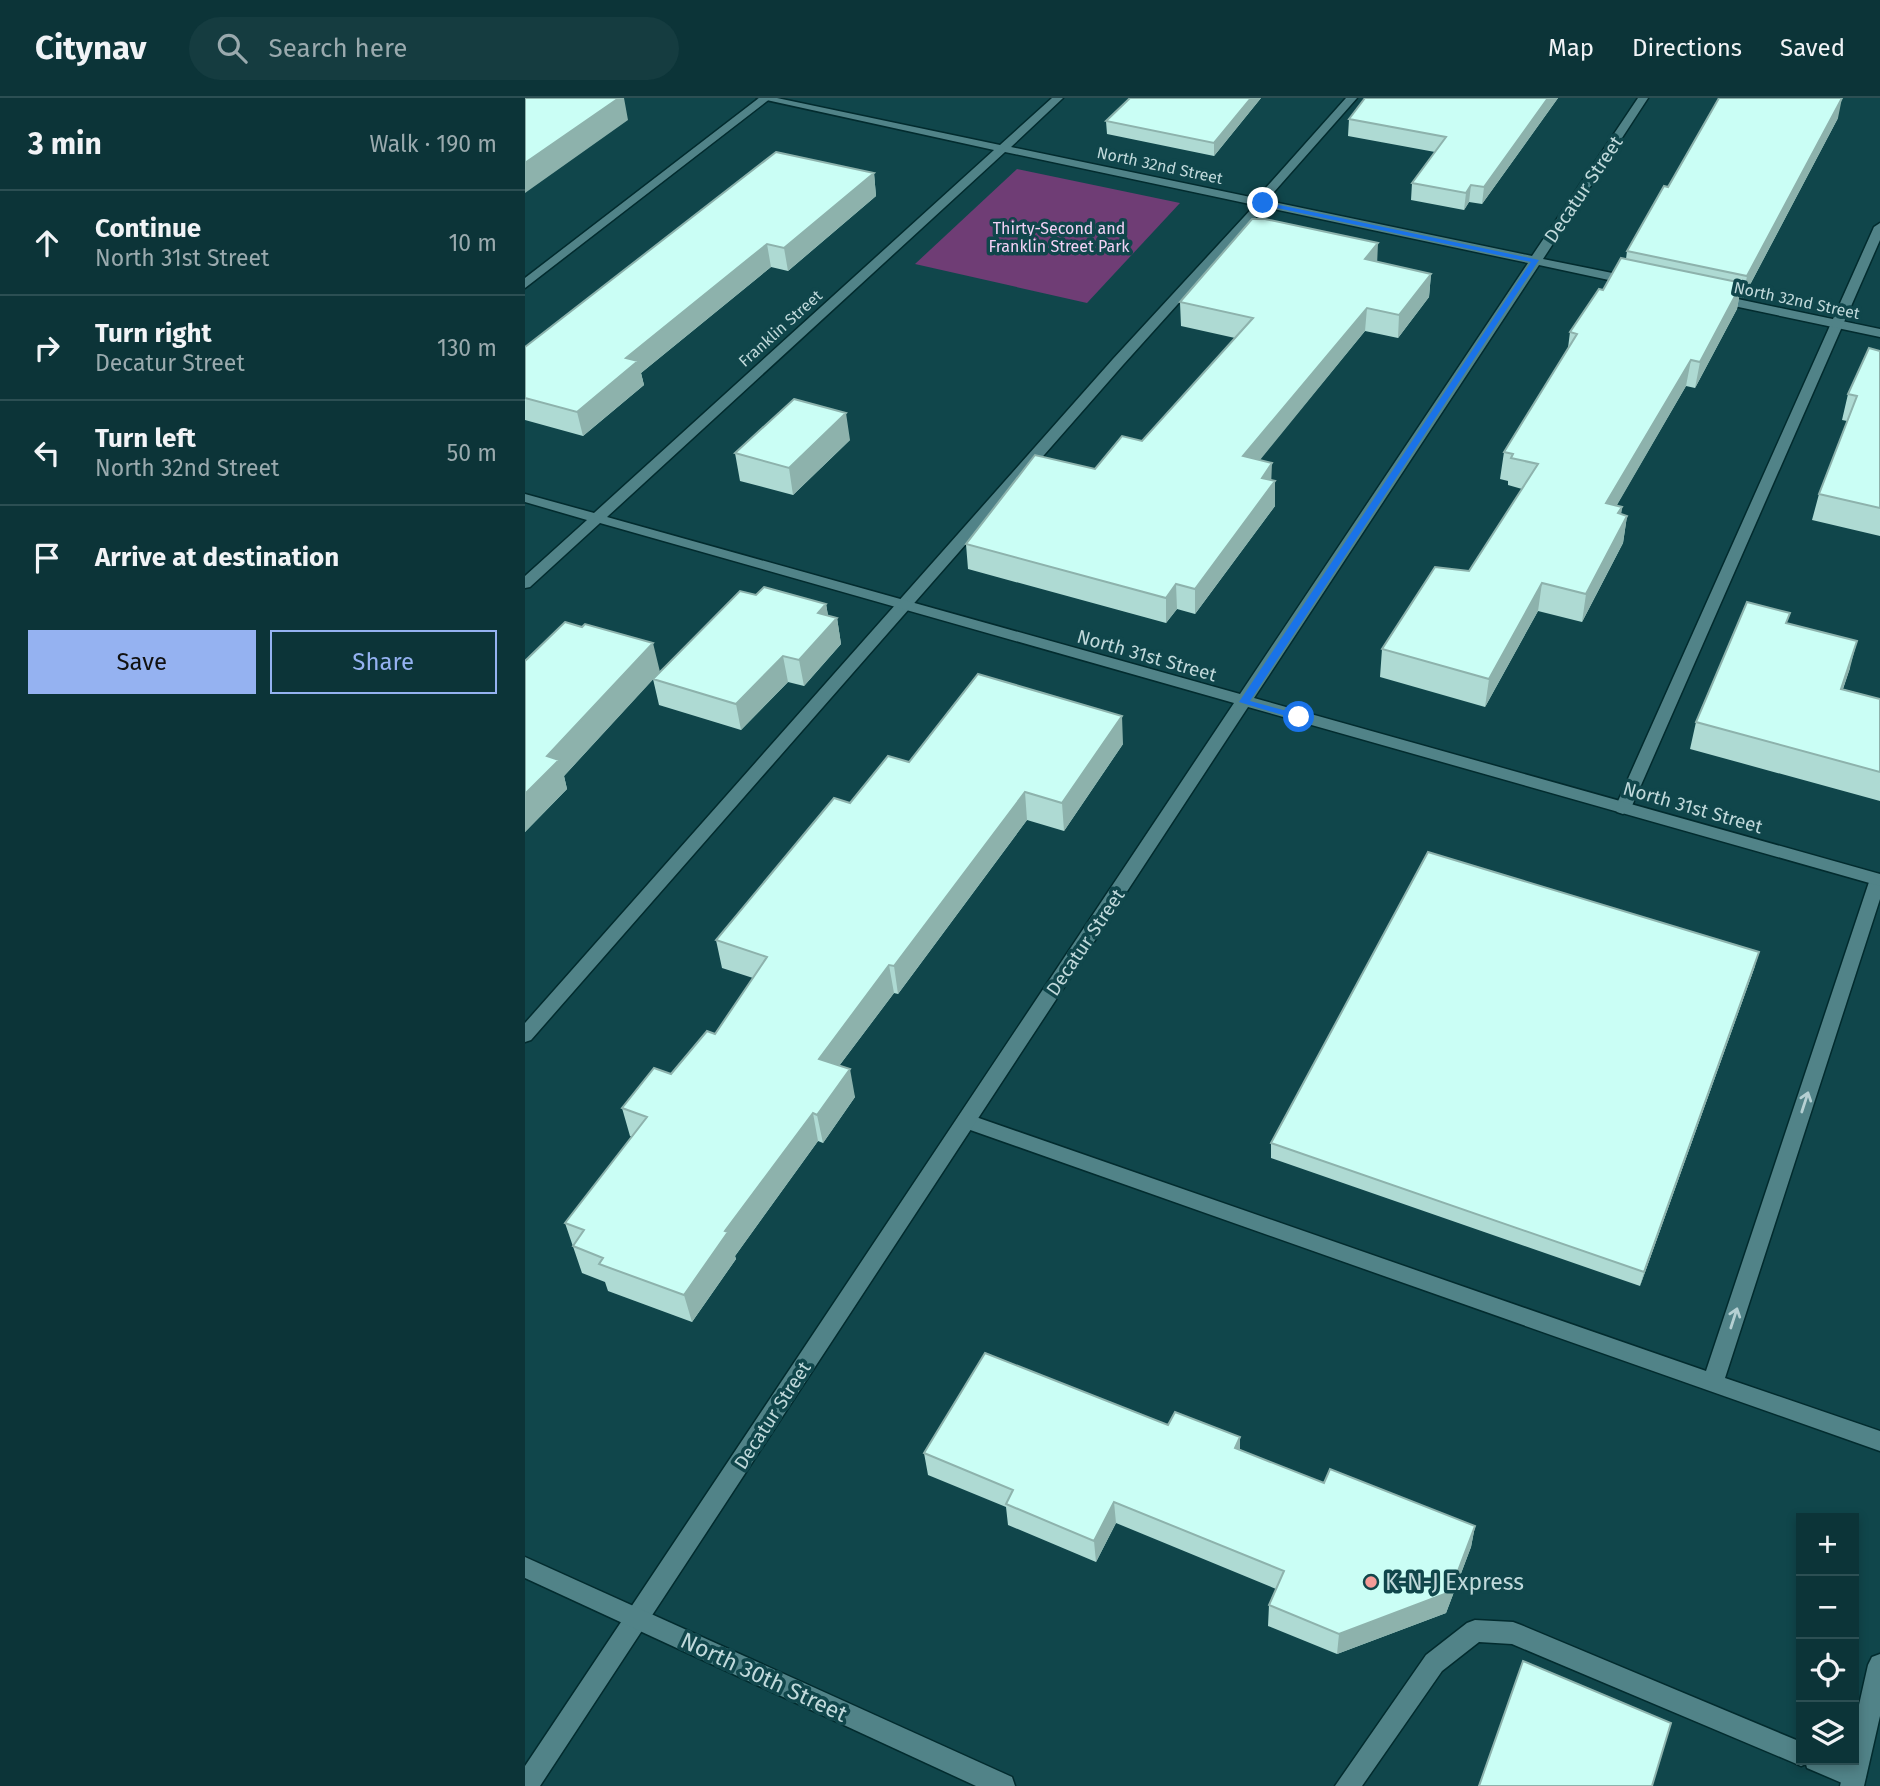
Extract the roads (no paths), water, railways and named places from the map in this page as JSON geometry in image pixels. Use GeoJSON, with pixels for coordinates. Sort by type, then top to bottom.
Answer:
{"type":"FeatureCollection","features":[{"type":"Feature","properties":{"kind":"street","name":"North 32nd Street"},"geometry":{"type":"LineString","coordinates":[[764,98],[1649,284]]}},
{"type":"Feature","properties":{"kind":"street"},"geometry":{"type":"LineString","coordinates":[[525,284],[764,98]]}},
{"type":"Feature","properties":{"kind":"street","name":"Franklin Street"},"geometry":{"type":"LineString","coordinates":[[525,584],[1058,98]]}},
{"type":"Feature","properties":{"kind":"street"},"geometry":{"type":"LineString","coordinates":[[525,1035],[1352,98]]}},
{"type":"Feature","properties":{"kind":"street","name":"Decatur Street"},"geometry":{"type":"LineString","coordinates":[[526,1786],[1643,98]]}},
{"type":"Feature","properties":{"kind":"street"},"geometry":{"type":"LineString","coordinates":[[1623,807],[1880,227]]}},
{"type":"Feature","properties":{"kind":"street","name":"North 32nd Street"},"geometry":{"type":"LineString","coordinates":[[1702,296],[1880,333]]}},
{"type":"Feature","properties":{"kind":"street","name":"North 31st Street"},"geometry":{"type":"LineString","coordinates":[[525,498],[904,607],[1879,879]]}},
{"type":"Feature","properties":{"kind":"street"},"geometry":{"type":"LineString","coordinates":[[1713,1382],[1879,879]]}},
{"type":"Feature","properties":{"kind":"street"},"geometry":{"type":"LineString","coordinates":[[966,1121],[1880,1441]]}},
{"type":"Feature","properties":{"kind":"street","name":"North 30th Street"},"geometry":{"type":"LineString","coordinates":[[525,1567],[1003,1786]]}},
{"type":"Feature","properties":{"kind":"street"},"geometry":{"type":"LineString","coordinates":[[1347,1786],[1434,1663],[1475,1631],[1514,1633],[1796,1752]]}},
{"type":"Feature","properties":{"kind":"street"},"geometry":{"type":"LineString","coordinates":[[1825,1765],[1853,1781],[1880,1665]]}},
{"type":"Feature","properties":{"kind":"place","name":"K-N-J Express"},"geometry":{"type":"Point","coordinates":[1371,1582]}},
{"type":"Feature","properties":{"kind":"park label","name":"Thirty-Second and Franklin Street Park"},"geometry":{"type":"Point","coordinates":[1059,237]}}]}
